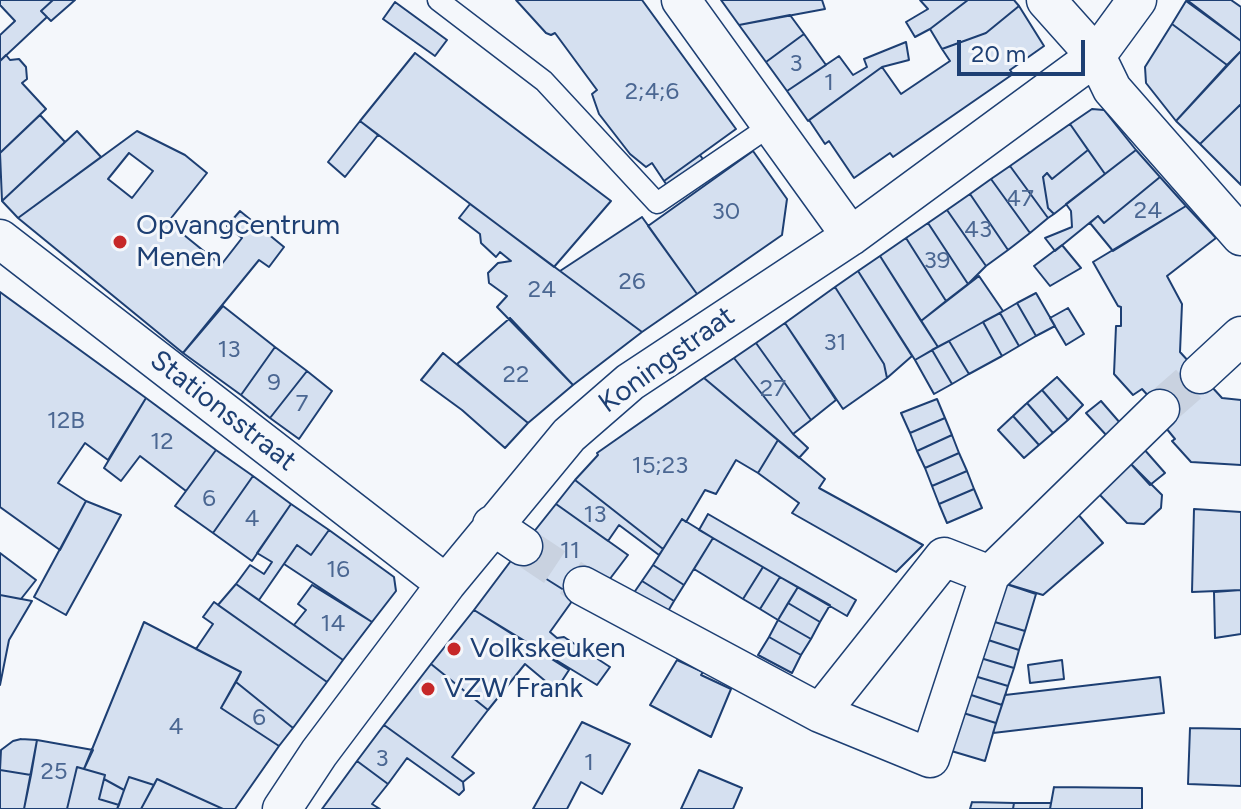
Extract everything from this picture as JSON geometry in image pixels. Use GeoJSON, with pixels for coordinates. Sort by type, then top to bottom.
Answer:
{"type":"FeatureCollection","features":[{"type":"Feature","properties":{"kind":"street"},"geometry":{"type":"LineString","coordinates":[[681,0],[851,236]]}},
{"type":"Feature","properties":{"kind":"street"},"geometry":{"type":"LineString","coordinates":[[1046,0],[1096,56],[1112,89],[1241,236]]}},
{"type":"Feature","properties":{"kind":"street","name":"Koningstraat"},"geometry":{"type":"LineString","coordinates":[[282,809],[319,753],[446,584],[507,536],[569,435],[630,382],[851,236],[1096,56],[1137,0]]}},
{"type":"Feature","properties":{"kind":"street","name":"Stationsstraat"},"geometry":{"type":"LineString","coordinates":[[0,239],[446,584]]}},
{"type":"Feature","properties":{"kind":"street"},"geometry":{"type":"LineString","coordinates":[[1200,374],[1241,336]]}},
{"type":"Feature","properties":{"kind":"street"},"geometry":{"type":"LineString","coordinates":[[583,586],[820,713],[930,758],[990,575],[1160,409]]}},
{"type":"Feature","properties":{"kind":"street"},"geometry":{"type":"LineString","coordinates":[[820,713],[944,557],[990,575]]}},
{"type":"Feature","properties":{"kind":"lane"},"geometry":{"type":"LineString","coordinates":[[438,0],[544,81],[657,203],[770,126]]}},
{"type":"Feature","properties":{"kind":"building"},"geometry":{"type":"Polygon","coordinates":[[[0,0],[53,0],[41,11],[47,17],[0,61],[0,35],[15,21],[0,5],[0,0]]]}},
{"type":"Feature","properties":{"kind":"building"},"geometry":{"type":"Polygon","coordinates":[[[53,0],[75,0],[51,21],[41,11],[53,0]]]}},
{"type":"Feature","properties":{"kind":"building"},"geometry":{"type":"Polygon","coordinates":[[[516,0],[642,0],[736,129],[664,181],[652,163],[646,167],[630,154],[599,114],[592,94],[597,90],[555,33],[546,33],[516,0]]]}},
{"type":"Feature","properties":{"kind":"building"},"geometry":{"type":"Polygon","coordinates":[[[721,0],[822,0],[825,9],[739,25],[721,0]]]}},
{"type":"Feature","properties":{"kind":"building"},"geometry":{"type":"Polygon","coordinates":[[[920,0],[968,0],[915,37],[906,22],[928,9],[920,0]]]}},
{"type":"Feature","properties":{"kind":"building"},"geometry":{"type":"Polygon","coordinates":[[[968,0],[1014,0],[1019,6],[986,33],[942,49],[930,29],[968,0]]]}},
{"type":"Feature","properties":{"kind":"building"},"geometry":{"type":"Polygon","coordinates":[[[1187,0],[1231,0],[1241,7],[1241,41],[1187,0]]]}},
{"type":"Feature","properties":{"kind":"building"},"geometry":{"type":"Polygon","coordinates":[[[1186,1],[1241,41],[1241,51],[1227,65],[1172,24],[1186,1]]]}},
{"type":"Feature","properties":{"kind":"building"},"geometry":{"type":"Polygon","coordinates":[[[395,2],[447,40],[435,56],[383,19],[395,2]]]}},
{"type":"Feature","properties":{"kind":"building"},"geometry":{"type":"Polygon","coordinates":[[[1019,6],[1044,46],[1010,70],[1013,74],[893,157],[890,153],[854,178],[829,141],[825,144],[809,120],[882,67],[901,94],[950,61],[942,49],[986,33],[1019,6]]]}},
{"type":"Feature","properties":{"kind":"building"},"geometry":{"type":"Polygon","coordinates":[[[790,15],[804,34],[766,62],[739,25],[790,15]]]}},
{"type":"Feature","properties":{"kind":"building"},"geometry":{"type":"Polygon","coordinates":[[[1172,24],[1227,65],[1176,121],[1146,83],[1145,67],[1172,24]]]}},
{"type":"Feature","properties":{"kind":"building"},"geometry":{"type":"Polygon","coordinates":[[[804,34],[826,65],[787,91],[766,62],[804,34]]]}},
{"type":"Feature","properties":{"kind":"building"},"geometry":{"type":"Polygon","coordinates":[[[906,42],[909,60],[882,67],[808,121],[787,91],[839,56],[853,75],[867,67],[864,59],[906,42]]]}},
{"type":"Feature","properties":{"kind":"building"},"geometry":{"type":"Polygon","coordinates":[[[1241,51],[1241,104],[1200,144],[1176,121],[1241,51]]]}},
{"type":"Feature","properties":{"kind":"building"},"geometry":{"type":"Polygon","coordinates":[[[415,53],[611,201],[554,267],[360,121],[415,53]]]}},
{"type":"Feature","properties":{"kind":"building"},"geometry":{"type":"Polygon","coordinates":[[[6,55],[10,60],[19,59],[26,67],[27,79],[22,83],[46,109],[0,153],[0,61],[6,55]]]}},
{"type":"Feature","properties":{"kind":"building"},"geometry":{"type":"Polygon","coordinates":[[[1241,104],[1241,185],[1200,144],[1241,104]]]}},
{"type":"Feature","properties":{"kind":"building"},"geometry":{"type":"Polygon","coordinates":[[[1092,109],[1104,110],[1136,150],[1105,174],[1070,124],[1092,109]]]}},
{"type":"Feature","properties":{"kind":"building"},"geometry":{"type":"Polygon","coordinates":[[[40,115],[65,142],[2,201],[0,153],[40,115]]]}},
{"type":"Feature","properties":{"kind":"building"},"geometry":{"type":"Polygon","coordinates":[[[360,121],[378,135],[345,177],[328,162],[360,121]]]}},
{"type":"Feature","properties":{"kind":"building"},"geometry":{"type":"Polygon","coordinates":[[[1070,124],[1088,150],[1052,179],[1047,173],[1043,177],[1048,208],[1054,214],[1048,218],[1010,166],[1070,124]]]}},
{"type":"Feature","properties":{"kind":"building"},"geometry":{"type":"Polygon","coordinates":[[[77,131],[101,157],[18,218],[2,201],[77,131]]]}},
{"type":"Feature","properties":{"kind":"building","name":"Opvangcentrum Menen"},"geometry":{"type":"Polygon","coordinates":[[[137,131],[185,155],[207,173],[168,222],[221,265],[242,238],[227,226],[240,211],[284,247],[269,267],[259,260],[183,353],[18,218],[137,131]],[[129,153],[108,179],[132,198],[153,171],[129,153]]]}},
{"type":"Feature","properties":{"kind":"building"},"geometry":{"type":"Polygon","coordinates":[[[1088,150],[1105,174],[1054,214],[1048,208],[1043,177],[1047,173],[1052,179],[1088,150]]]}},
{"type":"Feature","properties":{"kind":"building"},"geometry":{"type":"Polygon","coordinates":[[[1136,150],[1160,177],[1104,223],[1098,216],[1055,251],[1045,238],[1072,227],[1071,211],[1066,204],[1136,150]]]}},
{"type":"Feature","properties":{"kind":"building"},"geometry":{"type":"Polygon","coordinates":[[[753,151],[787,199],[782,235],[697,294],[648,226],[753,151]]]}},
{"type":"Feature","properties":{"kind":"building"},"geometry":{"type":"Polygon","coordinates":[[[700,155],[707,165],[671,191],[664,181],[700,155]]]}},
{"type":"Feature","properties":{"kind":"building"},"geometry":{"type":"Polygon","coordinates":[[[1010,166],[1048,218],[1030,233],[991,179],[1010,166]]]}},
{"type":"Feature","properties":{"kind":"building"},"geometry":{"type":"Polygon","coordinates":[[[1160,177],[1186,206],[1113,251],[1090,223],[1098,216],[1104,223],[1160,177]]]}},
{"type":"Feature","properties":{"kind":"building"},"geometry":{"type":"Polygon","coordinates":[[[991,179],[1030,233],[1008,250],[970,194],[991,179]]]}},
{"type":"Feature","properties":{"kind":"building"},"geometry":{"type":"Polygon","coordinates":[[[970,194],[1008,250],[986,266],[947,210],[970,194]]]}},
{"type":"Feature","properties":{"kind":"building"},"geometry":{"type":"Polygon","coordinates":[[[470,204],[642,332],[573,385],[497,307],[507,296],[489,283],[488,273],[498,263],[511,261],[500,252],[496,257],[481,243],[480,234],[459,218],[470,204]]]}},
{"type":"Feature","properties":{"kind":"building"},"geometry":{"type":"Polygon","coordinates":[[[1186,206],[1216,238],[1167,276],[1182,304],[1180,352],[1222,398],[1241,400],[1241,465],[1191,462],[1172,441],[1175,439],[1166,428],[1173,423],[1142,389],[1133,395],[1114,374],[1116,326],[1121,326],[1121,307],[1093,262],[1186,206]]]}},
{"type":"Feature","properties":{"kind":"building"},"geometry":{"type":"Polygon","coordinates":[[[947,210],[986,266],[968,284],[928,223],[947,210]]]}},
{"type":"Feature","properties":{"kind":"building"},"geometry":{"type":"Polygon","coordinates":[[[642,217],[697,294],[642,332],[560,271],[642,217]]]}},
{"type":"Feature","properties":{"kind":"building"},"geometry":{"type":"Polygon","coordinates":[[[928,223],[968,284],[946,301],[906,238],[928,223]]]}},
{"type":"Feature","properties":{"kind":"building"},"geometry":{"type":"Polygon","coordinates":[[[906,238],[946,301],[921,321],[880,256],[906,238]]]}},
{"type":"Feature","properties":{"kind":"building"},"geometry":{"type":"Polygon","coordinates":[[[1062,245],[1081,268],[1050,286],[1034,266],[1062,245]]]}},
{"type":"Feature","properties":{"kind":"building"},"geometry":{"type":"Polygon","coordinates":[[[880,256],[938,347],[915,360],[858,271],[880,256]]]}},
{"type":"Feature","properties":{"kind":"building"},"geometry":{"type":"Polygon","coordinates":[[[858,271],[912,356],[887,378],[884,364],[835,287],[858,271]]]}},
{"type":"Feature","properties":{"kind":"building"},"geometry":{"type":"Polygon","coordinates":[[[979,276],[1003,311],[938,347],[921,321],[979,276]]]}},
{"type":"Feature","properties":{"kind":"building"},"geometry":{"type":"Polygon","coordinates":[[[835,287],[884,364],[887,378],[843,409],[785,323],[835,287]]]}},
{"type":"Feature","properties":{"kind":"building"},"geometry":{"type":"Polygon","coordinates":[[[0,292],[146,398],[108,460],[85,443],[58,483],[86,501],[60,550],[0,507],[0,292]]]}},
{"type":"Feature","properties":{"kind":"building"},"geometry":{"type":"Polygon","coordinates":[[[1036,293],[1055,326],[1036,336],[1017,303],[1036,293]]]}},
{"type":"Feature","properties":{"kind":"building"},"geometry":{"type":"Polygon","coordinates":[[[1017,303],[1036,336],[1019,346],[1000,313],[1017,303]]]}},
{"type":"Feature","properties":{"kind":"building"},"geometry":{"type":"Polygon","coordinates":[[[223,306],[275,347],[241,395],[183,353],[223,306]]]}},
{"type":"Feature","properties":{"kind":"building"},"geometry":{"type":"Polygon","coordinates":[[[1068,308],[1084,334],[1066,345],[1050,318],[1068,308]]]}},
{"type":"Feature","properties":{"kind":"building"},"geometry":{"type":"Polygon","coordinates":[[[1000,313],[1019,346],[1002,356],[983,322],[1000,313]]]}},
{"type":"Feature","properties":{"kind":"building"},"geometry":{"type":"Polygon","coordinates":[[[510,318],[573,385],[528,423],[457,364],[510,318]]]}},
{"type":"Feature","properties":{"kind":"building"},"geometry":{"type":"Polygon","coordinates":[[[983,322],[1002,356],[969,374],[949,341],[983,322]]]}},
{"type":"Feature","properties":{"kind":"building"},"geometry":{"type":"Polygon","coordinates":[[[785,323],[836,400],[811,420],[756,343],[785,323]]]}},
{"type":"Feature","properties":{"kind":"building"},"geometry":{"type":"Polygon","coordinates":[[[949,341],[969,374],[952,384],[932,350],[949,341]]]}},
{"type":"Feature","properties":{"kind":"building"},"geometry":{"type":"Polygon","coordinates":[[[756,343],[811,420],[793,434],[734,358],[756,343]]]}},
{"type":"Feature","properties":{"kind":"building"},"geometry":{"type":"Polygon","coordinates":[[[275,347],[307,371],[270,418],[241,395],[275,347]]]}},
{"type":"Feature","properties":{"kind":"building"},"geometry":{"type":"Polygon","coordinates":[[[932,350],[952,384],[934,394],[915,360],[932,350]]]}},
{"type":"Feature","properties":{"kind":"building"},"geometry":{"type":"Polygon","coordinates":[[[443,353],[528,423],[505,448],[462,410],[421,380],[443,353]]]}},
{"type":"Feature","properties":{"kind":"building"},"geometry":{"type":"Polygon","coordinates":[[[734,358],[793,434],[808,448],[799,458],[704,378],[734,358]]]}},
{"type":"Feature","properties":{"kind":"building"},"geometry":{"type":"Polygon","coordinates":[[[307,371],[332,391],[299,439],[270,418],[307,371]]]}},
{"type":"Feature","properties":{"kind":"building"},"geometry":{"type":"Polygon","coordinates":[[[1057,377],[1083,405],[1068,420],[1042,390],[1057,377]]]}},
{"type":"Feature","properties":{"kind":"building"},"geometry":{"type":"Polygon","coordinates":[[[704,378],[778,440],[758,473],[736,460],[716,494],[705,490],[686,522],[682,519],[663,549],[575,480],[597,453],[704,378]]]}},
{"type":"Feature","properties":{"kind":"building"},"geometry":{"type":"Polygon","coordinates":[[[1042,390],[1068,420],[1053,433],[1027,403],[1042,390]]]}},
{"type":"Feature","properties":{"kind":"building"},"geometry":{"type":"Polygon","coordinates":[[[146,398],[216,450],[186,491],[140,456],[121,481],[104,468],[146,398]]]}},
{"type":"Feature","properties":{"kind":"building"},"geometry":{"type":"Polygon","coordinates":[[[937,399],[945,418],[910,433],[901,413],[937,399]]]}},
{"type":"Feature","properties":{"kind":"building"},"geometry":{"type":"Polygon","coordinates":[[[1101,401],[1121,424],[1107,436],[1086,413],[1101,401]]]}},
{"type":"Feature","properties":{"kind":"building"},"geometry":{"type":"Polygon","coordinates":[[[1027,403],[1053,433],[1039,445],[1013,416],[1027,403]]]}},
{"type":"Feature","properties":{"kind":"building"},"geometry":{"type":"Polygon","coordinates":[[[1013,416],[1039,445],[1024,458],[998,430],[1013,416]]]}},
{"type":"Feature","properties":{"kind":"building"},"geometry":{"type":"Polygon","coordinates":[[[945,418],[952,435],[917,451],[910,433],[945,418]]]}},
{"type":"Feature","properties":{"kind":"building"},"geometry":{"type":"Polygon","coordinates":[[[952,435],[959,453],[925,468],[917,451],[952,435]]]}},
{"type":"Feature","properties":{"kind":"building"},"geometry":{"type":"Polygon","coordinates":[[[778,440],[825,479],[819,488],[923,545],[896,572],[792,513],[799,503],[758,473],[778,440]]]}},
{"type":"Feature","properties":{"kind":"building"},"geometry":{"type":"Polygon","coordinates":[[[1143,448],[1165,473],[1150,485],[1130,463],[1143,448]]]}},
{"type":"Feature","properties":{"kind":"building"},"geometry":{"type":"Polygon","coordinates":[[[216,450],[253,476],[213,533],[175,506],[216,450]]]}},
{"type":"Feature","properties":{"kind":"building"},"geometry":{"type":"Polygon","coordinates":[[[959,453],[967,471],[932,486],[925,468],[959,453]]]}},
{"type":"Feature","properties":{"kind":"building"},"geometry":{"type":"Polygon","coordinates":[[[1130,463],[1162,495],[1161,508],[1144,524],[1127,523],[1098,493],[1130,463]]]}},
{"type":"Feature","properties":{"kind":"building"},"geometry":{"type":"Polygon","coordinates":[[[967,471],[974,489],[939,504],[932,486],[967,471]]]}},
{"type":"Feature","properties":{"kind":"building"},"geometry":{"type":"Polygon","coordinates":[[[253,476],[291,504],[252,561],[213,533],[253,476]]]}},
{"type":"Feature","properties":{"kind":"building"},"geometry":{"type":"Polygon","coordinates":[[[575,480],[663,549],[659,555],[619,525],[608,541],[556,504],[575,480]]]}},
{"type":"Feature","properties":{"kind":"building"},"geometry":{"type":"Polygon","coordinates":[[[974,489],[982,508],[947,523],[939,504],[974,489]]]}},
{"type":"Feature","properties":{"kind":"building"},"geometry":{"type":"Polygon","coordinates":[[[86,501],[121,515],[66,615],[34,597],[86,501]]]}},
{"type":"Feature","properties":{"kind":"building"},"geometry":{"type":"Polygon","coordinates":[[[291,504],[329,530],[311,555],[297,545],[259,600],[236,584],[250,565],[264,574],[272,562],[257,553],[291,504]]]}},
{"type":"Feature","properties":{"kind":"building"},"geometry":{"type":"Polygon","coordinates":[[[556,504],[628,555],[606,584],[575,597],[513,558],[556,504]]]}},
{"type":"Feature","properties":{"kind":"building"},"geometry":{"type":"Polygon","coordinates":[[[1194,509],[1241,512],[1241,590],[1192,592],[1194,509]]]}},
{"type":"Feature","properties":{"kind":"building"},"geometry":{"type":"Polygon","coordinates":[[[1076,512],[1103,543],[1043,595],[1000,582],[1076,512]]]}},
{"type":"Feature","properties":{"kind":"building"},"geometry":{"type":"Polygon","coordinates":[[[708,514],[856,600],[847,616],[699,530],[708,514]]]}},
{"type":"Feature","properties":{"kind":"building"},"geometry":{"type":"Polygon","coordinates":[[[682,519],[713,538],[684,585],[653,565],[682,519]]]}},
{"type":"Feature","properties":{"kind":"building"},"geometry":{"type":"Polygon","coordinates":[[[329,530],[394,577],[396,591],[372,622],[284,564],[297,545],[311,555],[329,530]]]}},
{"type":"Feature","properties":{"kind":"building"},"geometry":{"type":"Polygon","coordinates":[[[713,538],[763,567],[743,599],[694,569],[713,538]]]}},
{"type":"Feature","properties":{"kind":"building"},"geometry":{"type":"Polygon","coordinates":[[[0,553],[36,580],[21,599],[0,595],[0,553]]]}},
{"type":"Feature","properties":{"kind":"building"},"geometry":{"type":"Polygon","coordinates":[[[513,558],[575,597],[550,632],[557,638],[564,637],[610,667],[597,685],[474,610],[513,558]]]}},
{"type":"Feature","properties":{"kind":"building"},"geometry":{"type":"Polygon","coordinates":[[[653,565],[684,585],[674,601],[642,581],[653,565]]]}},
{"type":"Feature","properties":{"kind":"building"},"geometry":{"type":"Polygon","coordinates":[[[763,567],[780,577],[760,609],[743,599],[763,567]]]}},
{"type":"Feature","properties":{"kind":"building"},"geometry":{"type":"Polygon","coordinates":[[[780,577],[798,587],[778,620],[760,609],[780,577]]]}},
{"type":"Feature","properties":{"kind":"building"},"geometry":{"type":"Polygon","coordinates":[[[642,581],[674,601],[664,618],[631,597],[642,581]]]}},
{"type":"Feature","properties":{"kind":"building"},"geometry":{"type":"Polygon","coordinates":[[[1000,582],[1036,594],[1025,631],[988,620],[1000,582]]]}},
{"type":"Feature","properties":{"kind":"building"},"geometry":{"type":"Polygon","coordinates":[[[236,584],[343,660],[327,682],[218,605],[236,584]]]}},
{"type":"Feature","properties":{"kind":"building"},"geometry":{"type":"Polygon","coordinates":[[[312,585],[372,622],[343,660],[294,625],[306,610],[298,604],[312,585]]]}},
{"type":"Feature","properties":{"kind":"building"},"geometry":{"type":"Polygon","coordinates":[[[798,587],[830,605],[820,622],[788,603],[798,587]]]}},
{"type":"Feature","properties":{"kind":"building"},"geometry":{"type":"Polygon","coordinates":[[[1241,590],[1241,634],[1215,638],[1214,592],[1241,590]]]}},
{"type":"Feature","properties":{"kind":"building"},"geometry":{"type":"Polygon","coordinates":[[[0,595],[32,601],[9,640],[0,685],[0,595]]]}},
{"type":"Feature","properties":{"kind":"building"},"geometry":{"type":"Polygon","coordinates":[[[214,602],[327,682],[293,728],[236,682],[241,672],[196,649],[213,624],[203,617],[214,602]]]}},
{"type":"Feature","properties":{"kind":"building"},"geometry":{"type":"Polygon","coordinates":[[[788,603],[820,622],[811,639],[778,620],[788,603]]]}},
{"type":"Feature","properties":{"kind":"building"},"geometry":{"type":"Polygon","coordinates":[[[474,610],[569,670],[556,690],[525,664],[488,710],[431,664],[474,610]]]}},
{"type":"Feature","properties":{"kind":"building"},"geometry":{"type":"Polygon","coordinates":[[[778,620],[811,639],[801,655],[769,637],[778,620]]]}},
{"type":"Feature","properties":{"kind":"building"},"geometry":{"type":"Polygon","coordinates":[[[988,620],[1025,631],[1019,650],[982,638],[988,620]]]}},
{"type":"Feature","properties":{"kind":"building"},"geometry":{"type":"Polygon","coordinates":[[[144,622],[241,672],[221,708],[279,746],[235,809],[223,809],[157,779],[154,785],[129,777],[124,790],[104,779],[105,775],[84,769],[144,622]]]}},
{"type":"Feature","properties":{"kind":"building"},"geometry":{"type":"Polygon","coordinates":[[[769,637],[801,655],[792,673],[758,655],[769,637]]]}},
{"type":"Feature","properties":{"kind":"building"},"geometry":{"type":"Polygon","coordinates":[[[982,638],[1019,650],[1014,668],[977,657],[982,638]]]}},
{"type":"Feature","properties":{"kind":"building"},"geometry":{"type":"Polygon","coordinates":[[[977,657],[1014,668],[1008,686],[971,675],[977,657]]]}},
{"type":"Feature","properties":{"kind":"building"},"geometry":{"type":"Polygon","coordinates":[[[677,660],[731,689],[711,737],[650,705],[677,660]]]}},
{"type":"Feature","properties":{"kind":"building"},"geometry":{"type":"Polygon","coordinates":[[[1062,660],[1064,679],[1030,683],[1028,665],[1062,660]]]}},
{"type":"Feature","properties":{"kind":"building"},"geometry":{"type":"Polygon","coordinates":[[[431,664],[488,710],[452,757],[474,773],[463,782],[384,725],[431,664]]]}},
{"type":"Feature","properties":{"kind":"building"},"geometry":{"type":"Polygon","coordinates":[[[971,675],[1008,686],[1002,705],[965,693],[971,675]]]}},
{"type":"Feature","properties":{"kind":"building"},"geometry":{"type":"Polygon","coordinates":[[[1160,677],[1164,713],[993,733],[1005,695],[1160,677]]]}},
{"type":"Feature","properties":{"kind":"building"},"geometry":{"type":"Polygon","coordinates":[[[236,682],[293,728],[279,746],[221,708],[236,682]]]}},
{"type":"Feature","properties":{"kind":"building"},"geometry":{"type":"Polygon","coordinates":[[[965,693],[1002,705],[996,723],[960,712],[965,693]]]}},
{"type":"Feature","properties":{"kind":"building"},"geometry":{"type":"Polygon","coordinates":[[[960,712],[996,723],[985,761],[948,750],[960,712]]]}},
{"type":"Feature","properties":{"kind":"building"},"geometry":{"type":"Polygon","coordinates":[[[582,722],[630,744],[602,794],[581,782],[567,809],[533,809],[582,722]]]}},
{"type":"Feature","properties":{"kind":"building"},"geometry":{"type":"Polygon","coordinates":[[[384,725],[463,782],[464,790],[459,795],[407,758],[388,784],[357,761],[384,725]]]}},
{"type":"Feature","properties":{"kind":"building"},"geometry":{"type":"Polygon","coordinates":[[[1190,728],[1241,729],[1241,786],[1188,784],[1190,728]]]}},
{"type":"Feature","properties":{"kind":"building"},"geometry":{"type":"Polygon","coordinates":[[[21,739],[37,740],[31,775],[0,770],[1,750],[21,739]]]}},
{"type":"Feature","properties":{"kind":"building"},"geometry":{"type":"Polygon","coordinates":[[[37,740],[93,750],[84,769],[77,767],[67,809],[24,809],[37,740]]]}},
{"type":"Feature","properties":{"kind":"building"},"geometry":{"type":"Polygon","coordinates":[[[357,761],[388,784],[372,804],[380,809],[322,809],[357,761]]]}},
{"type":"Feature","properties":{"kind":"building"},"geometry":{"type":"Polygon","coordinates":[[[77,767],[105,775],[99,799],[119,805],[117,809],[67,809],[77,767]]]}},
{"type":"Feature","properties":{"kind":"building"},"geometry":{"type":"Polygon","coordinates":[[[0,770],[31,775],[24,809],[0,809],[0,770]]]}},
{"type":"Feature","properties":{"kind":"building"},"geometry":{"type":"Polygon","coordinates":[[[699,770],[742,788],[733,809],[681,809],[699,770]]]}},
{"type":"Feature","properties":{"kind":"building"},"geometry":{"type":"Polygon","coordinates":[[[129,777],[154,785],[141,809],[117,809],[129,777]]]}},
{"type":"Feature","properties":{"kind":"building"},"geometry":{"type":"Polygon","coordinates":[[[104,779],[124,790],[119,805],[99,799],[104,779]]]}},
{"type":"Feature","properties":{"kind":"building"},"geometry":{"type":"Polygon","coordinates":[[[157,779],[223,809],[141,809],[157,779]]]}},
{"type":"Feature","properties":{"kind":"building"},"geometry":{"type":"Polygon","coordinates":[[[1054,787],[1142,788],[1142,809],[1050,809],[1054,787]]]}},
{"type":"Feature","properties":{"kind":"building"},"geometry":{"type":"Polygon","coordinates":[[[972,802],[1014,803],[1013,809],[970,809],[972,802]]]}},
{"type":"Feature","properties":{"kind":"building"},"geometry":{"type":"Polygon","coordinates":[[[1014,803],[1051,803],[1050,809],[1013,809],[1014,803]]]}},
{"type":"Feature","properties":{"kind":"tunnel"},"geometry":{"type":"LineString","coordinates":[[1160,409],[1200,374]]}},
{"type":"Feature","properties":{"kind":"tunnel"},"geometry":{"type":"LineString","coordinates":[[523,546],[583,586]]}},
{"type":"Feature","properties":{"kind":"place","name":"Opvangcentrum Menen"},"geometry":{"type":"Point","coordinates":[120,242]}},
{"type":"Feature","properties":{"kind":"place","name":"Volkskeuken"},"geometry":{"type":"Point","coordinates":[454,649]}},
{"type":"Feature","properties":{"kind":"place","name":"VZW Frank"},"geometry":{"type":"Point","coordinates":[428,689]}}]}
